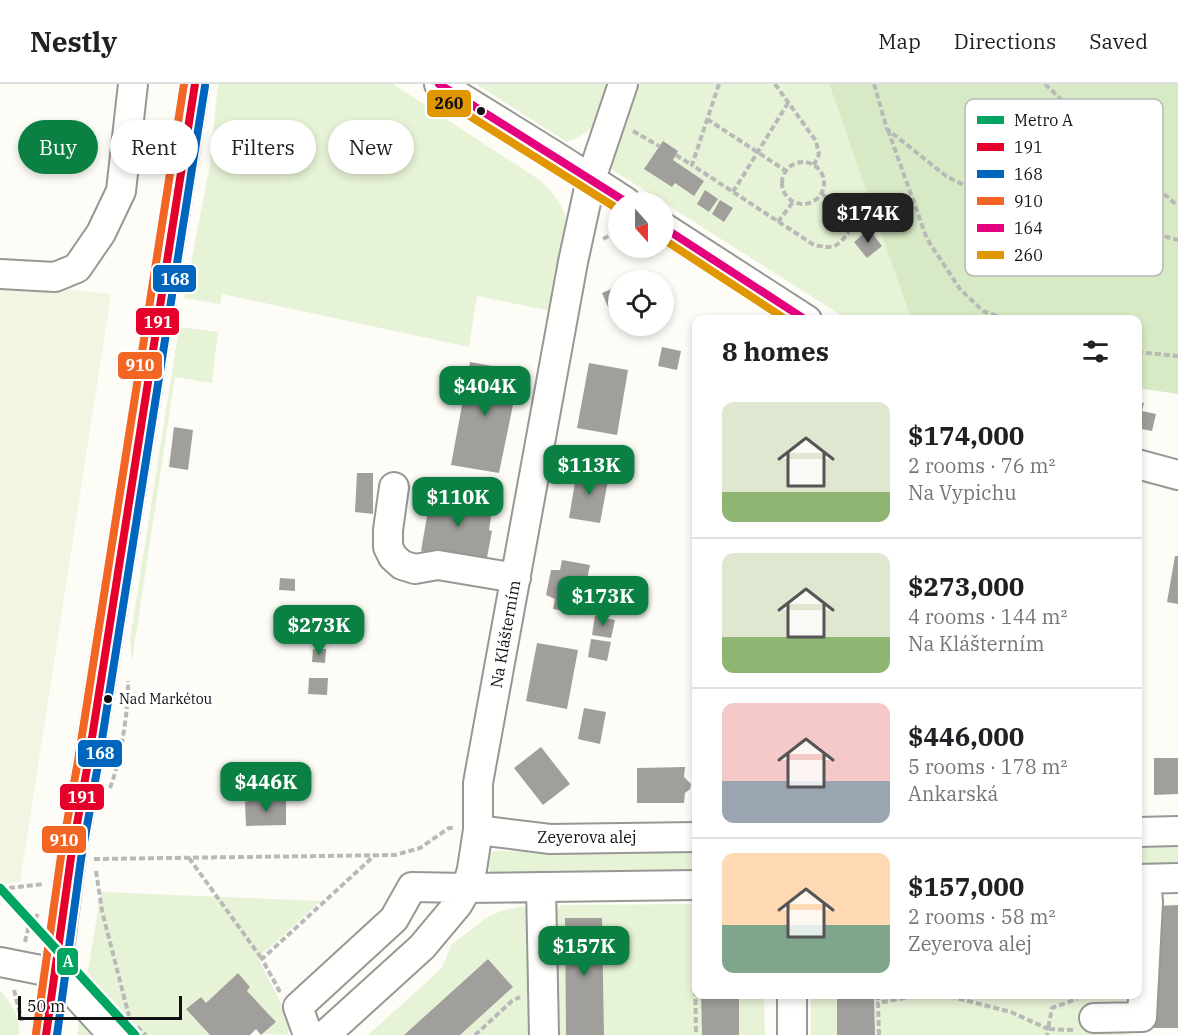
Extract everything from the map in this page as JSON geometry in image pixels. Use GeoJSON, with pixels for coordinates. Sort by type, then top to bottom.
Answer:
{"type":"FeatureCollection","features":[{"type":"Feature","properties":{"kind":"street"},"geometry":{"type":"LineString","coordinates":[[0,274],[55,277],[77,268],[101,233],[121,190],[133,84]]}},
{"type":"Feature","properties":{"kind":"street"},"geometry":{"type":"LineString","coordinates":[[34,1030],[56,974],[70,857],[107,646],[195,84]]}},
{"type":"Feature","properties":{"kind":"street"},"geometry":{"type":"LineString","coordinates":[[439,84],[611,192]]}},
{"type":"Feature","properties":{"kind":"street","name":"Na Klášterním"},"geometry":{"type":"LineString","coordinates":[[325,1035],[422,947],[458,903],[467,888],[478,830],[478,783],[573,262],[591,179],[623,84]]}},
{"type":"Feature","properties":{"kind":"street"},"geometry":{"type":"LineString","coordinates":[[674,234],[799,315]]}},
{"type":"Feature","properties":{"kind":"street"},"geometry":{"type":"LineString","coordinates":[[1142,465],[1178,475]]}},
{"type":"Feature","properties":{"kind":"street"},"geometry":{"type":"LineString","coordinates":[[394,487],[388,547],[393,557],[402,565],[415,569],[438,566],[516,578]]}},
{"type":"Feature","properties":{"kind":"street","name":"Zeyerova alej"},"geometry":{"type":"LineString","coordinates":[[478,830],[537,838],[692,837]]}},
{"type":"Feature","properties":{"kind":"street"},"geometry":{"type":"LineString","coordinates":[[1142,832],[1178,831]]}},
{"type":"Feature","properties":{"kind":"street"},"geometry":{"type":"LineString","coordinates":[[1087,1008],[1142,1017],[1148,902],[1142,879],[1178,878]]}},
{"type":"Feature","properties":{"kind":"street"},"geometry":{"type":"LineString","coordinates":[[308,1035],[298,1007],[394,919],[412,886],[692,892]]}},
{"type":"Feature","properties":{"kind":"street"},"geometry":{"type":"LineString","coordinates":[[541,887],[544,1035]]}},
{"type":"Feature","properties":{"kind":"street"},"geometry":{"type":"LineString","coordinates":[[10,963],[56,974],[112,1035]]}},
{"type":"Feature","properties":{"kind":"street"},"geometry":{"type":"LineString","coordinates":[[792,999],[792,1035]]}},
{"type":"Feature","properties":{"kind":"path"},"geometry":{"type":"LineString","coordinates":[[692,165],[719,84]]}},
{"type":"Feature","properties":{"kind":"path"},"geometry":{"type":"LineString","coordinates":[[775,84],[816,141],[819,154],[814,165]]}},
{"type":"Feature","properties":{"kind":"path"},"geometry":{"type":"LineString","coordinates":[[874,84],[887,129],[927,239],[960,289],[983,311],[995,315]]}},
{"type":"Feature","properties":{"kind":"path"},"geometry":{"type":"LineString","coordinates":[[1045,84],[1061,99]]}},
{"type":"Feature","properties":{"kind":"path"},"geometry":{"type":"LineString","coordinates":[[734,192],[788,103]]}},
{"type":"Feature","properties":{"kind":"path"},"geometry":{"type":"LineString","coordinates":[[707,119],[786,171]]}},
{"type":"Feature","properties":{"kind":"path"},"geometry":{"type":"LineString","coordinates":[[887,129],[946,176],[965,186]]}},
{"type":"Feature","properties":{"kind":"path"},"geometry":{"type":"LineString","coordinates":[[676,155],[814,245],[830,248],[841,242],[848,233],[848,221],[843,212],[821,193]]}},
{"type":"Feature","properties":{"kind":"path"},"geometry":{"type":"LineString","coordinates":[[796,163],[814,165],[822,176],[821,193],[812,202],[806,204],[793,202],[787,198],[782,184],[786,171],[796,163]]}},
{"type":"Feature","properties":{"kind":"path"},"geometry":{"type":"LineString","coordinates":[[1163,193],[1178,206]]}},
{"type":"Feature","properties":{"kind":"path"},"geometry":{"type":"LineString","coordinates":[[778,222],[793,202]]}},
{"type":"Feature","properties":{"kind":"path"},"geometry":{"type":"LineString","coordinates":[[1163,236],[1178,240]]}},
{"type":"Feature","properties":{"kind":"path"},"geometry":{"type":"LineString","coordinates":[[595,244],[608,237]]}},
{"type":"Feature","properties":{"kind":"path"},"geometry":{"type":"LineString","coordinates":[[1142,352],[1178,356]]}},
{"type":"Feature","properties":{"kind":"path"},"geometry":{"type":"LineString","coordinates":[[146,1035],[129,1016],[102,911],[94,859],[395,855],[420,848],[449,828],[478,830]]}},
{"type":"Feature","properties":{"kind":"path"},"geometry":{"type":"LineString","coordinates":[[262,959],[375,855]]}},
{"type":"Feature","properties":{"kind":"path"},"geometry":{"type":"LineString","coordinates":[[188,857],[262,959],[283,999]]}},
{"type":"Feature","properties":{"kind":"path"},"geometry":{"type":"LineString","coordinates":[[44,893],[46,874]]}},
{"type":"Feature","properties":{"kind":"path"},"geometry":{"type":"LineString","coordinates":[[0,889],[45,884]]}},
{"type":"Feature","properties":{"kind":"path"},"geometry":{"type":"LineString","coordinates":[[34,1030],[14,993],[10,963],[41,910]]}},
{"type":"Feature","properties":{"kind":"path"},"geometry":{"type":"LineString","coordinates":[[475,1035],[512,1001],[530,991],[543,990]]}},
{"type":"Feature","properties":{"kind":"path"},"geometry":{"type":"LineString","coordinates":[[696,999],[696,1035]]}},
{"type":"Feature","properties":{"kind":"path"},"geometry":{"type":"LineString","coordinates":[[878,999],[879,1035]]}},
{"type":"Feature","properties":{"kind":"path"},"geometry":{"type":"LineString","coordinates":[[878,1003],[899,999]]}},
{"type":"Feature","properties":{"kind":"path"},"geometry":{"type":"LineString","coordinates":[[960,999],[1011,1012],[1048,1029]]}},
{"type":"Feature","properties":{"kind":"path"},"geometry":{"type":"LineString","coordinates":[[1047,1035],[1052,1008],[1087,1008]]}},
{"type":"Feature","properties":{"kind":"green space"},"geometry":{"type":"Polygon","coordinates":[[[218,84],[393,84],[541,181],[561,205],[566,223],[564,247],[551,311],[477,296],[469,347],[222,294],[220,304],[184,298],[210,160],[210,174],[316,174],[316,120],[214,120],[218,84]]]}},
{"type":"Feature","properties":{"kind":"green space"},"geometry":{"type":"Polygon","coordinates":[[[476,84],[613,84],[598,119],[586,133],[567,142],[476,84]]]}},
{"type":"Feature","properties":{"kind":"green space"},"geometry":{"type":"Polygon","coordinates":[[[631,84],[829,84],[910,315],[841,315],[674,209],[674,192],[647,192],[603,164],[631,84]]]}},
{"type":"Feature","properties":{"kind":"green space"},"geometry":{"type":"Polygon","coordinates":[[[829,84],[1178,84],[1178,394],[1142,389],[1142,315],[910,315],[829,84]]]}},
{"type":"Feature","properties":{"kind":"green space"},"geometry":{"type":"Polygon","coordinates":[[[0,283],[111,294],[20,882],[0,884],[0,283]]]}},
{"type":"Feature","properties":{"kind":"green space"},"geometry":{"type":"Polygon","coordinates":[[[179,327],[218,332],[212,383],[175,377],[132,661],[130,639],[179,327]]]}},
{"type":"Feature","properties":{"kind":"green space"},"geometry":{"type":"Polygon","coordinates":[[[1142,841],[1178,841],[1178,867],[1142,867],[1142,841]]]}},
{"type":"Feature","properties":{"kind":"green space"},"geometry":{"type":"Polygon","coordinates":[[[692,848],[692,874],[492,874],[486,864],[488,854],[495,851],[692,848]]]}},
{"type":"Feature","properties":{"kind":"green space"},"geometry":{"type":"Polygon","coordinates":[[[101,892],[321,901],[258,958],[290,1021],[287,1035],[263,1034],[277,1023],[247,991],[252,985],[249,986],[239,972],[206,1003],[199,995],[200,998],[188,1008],[185,1007],[210,1035],[77,1035],[101,892]]]}},
{"type":"Feature","properties":{"kind":"green space"},"geometry":{"type":"Polygon","coordinates":[[[692,904],[692,999],[701,999],[702,1035],[604,1035],[602,918],[565,919],[566,1035],[555,1035],[555,909],[563,905],[692,904]]]}},
{"type":"Feature","properties":{"kind":"green space"},"geometry":{"type":"Polygon","coordinates":[[[523,906],[532,913],[533,1035],[460,1035],[513,987],[488,959],[404,1035],[368,1035],[442,968],[451,945],[486,918],[501,911],[523,906]]]}},
{"type":"Feature","properties":{"kind":"green space"},"geometry":{"type":"Polygon","coordinates":[[[0,990],[17,1016],[19,1035],[0,1035],[0,990]]]}},
{"type":"Feature","properties":{"kind":"green space"},"geometry":{"type":"Polygon","coordinates":[[[739,999],[764,999],[765,1035],[739,1035],[739,999]]]}},
{"type":"Feature","properties":{"kind":"green space"},"geometry":{"type":"Polygon","coordinates":[[[811,999],[837,999],[837,1035],[811,1035],[811,999]]]}},
{"type":"Feature","properties":{"kind":"green space"},"geometry":{"type":"Polygon","coordinates":[[[874,999],[1128,999],[1115,1007],[1116,1029],[1130,1035],[875,1035],[874,999]]]}},
{"type":"Feature","properties":{"kind":"building"},"geometry":{"type":"Polygon","coordinates":[[[663,141],[678,151],[673,160],[704,181],[694,196],[675,183],[672,187],[644,169],[663,141]]]}},
{"type":"Feature","properties":{"kind":"building"},"geometry":{"type":"Polygon","coordinates":[[[705,190],[718,199],[709,212],[697,204],[705,190]]]}},
{"type":"Feature","properties":{"kind":"building"},"geometry":{"type":"Polygon","coordinates":[[[720,200],[733,208],[724,222],[712,214],[720,200]]]}},
{"type":"Feature","properties":{"kind":"building"},"geometry":{"type":"Polygon","coordinates":[[[869,229],[882,246],[867,258],[854,242],[869,229]]]}},
{"type":"Feature","properties":{"kind":"building"},"geometry":{"type":"Polygon","coordinates":[[[608,290],[608,307],[602,293],[608,290]]]}},
{"type":"Feature","properties":{"kind":"building"},"geometry":{"type":"Polygon","coordinates":[[[662,347],[681,351],[677,370],[658,366],[662,347]]]}},
{"type":"Feature","properties":{"kind":"building"},"geometry":{"type":"Polygon","coordinates":[[[470,362],[520,371],[499,473],[451,465],[470,362]]]}},
{"type":"Feature","properties":{"kind":"building"},"geometry":{"type":"Polygon","coordinates":[[[589,363],[628,370],[617,435],[577,428],[589,363]]]}},
{"type":"Feature","properties":{"kind":"building"},"geometry":{"type":"Polygon","coordinates":[[[1142,411],[1156,414],[1152,431],[1142,429],[1142,411]]]}},
{"type":"Feature","properties":{"kind":"building"},"geometry":{"type":"Polygon","coordinates":[[[174,427],[193,430],[188,470],[169,467],[174,427]]]}},
{"type":"Feature","properties":{"kind":"building"},"geometry":{"type":"Polygon","coordinates":[[[577,470],[609,475],[600,523],[569,518],[577,470]]]}},
{"type":"Feature","properties":{"kind":"building"},"geometry":{"type":"Polygon","coordinates":[[[357,473],[373,473],[373,514],[355,512],[357,473]]]}},
{"type":"Feature","properties":{"kind":"building"},"geometry":{"type":"Polygon","coordinates":[[[431,493],[493,505],[489,530],[492,531],[486,563],[421,551],[431,493]]]}},
{"type":"Feature","properties":{"kind":"building"},"geometry":{"type":"Polygon","coordinates":[[[1175,556],[1178,556],[1178,604],[1167,602],[1175,556]]]}},
{"type":"Feature","properties":{"kind":"building"},"geometry":{"type":"Polygon","coordinates":[[[562,560],[590,565],[586,584],[599,586],[597,597],[584,595],[581,614],[553,609],[555,599],[546,595],[551,570],[560,570],[562,560]]]}},
{"type":"Feature","properties":{"kind":"building"},"geometry":{"type":"Polygon","coordinates":[[[280,578],[295,579],[295,591],[279,590],[280,578]]]}},
{"type":"Feature","properties":{"kind":"building"},"geometry":{"type":"Polygon","coordinates":[[[595,616],[615,620],[611,638],[592,635],[595,616]]]}},
{"type":"Feature","properties":{"kind":"building"},"geometry":{"type":"Polygon","coordinates":[[[591,639],[611,642],[607,661],[588,657],[591,639]]]}},
{"type":"Feature","properties":{"kind":"building"},"geometry":{"type":"Polygon","coordinates":[[[537,643],[578,650],[567,709],[526,701],[537,643]]]}},
{"type":"Feature","properties":{"kind":"building"},"geometry":{"type":"Polygon","coordinates":[[[313,649],[326,649],[325,663],[312,662],[313,649]]]}},
{"type":"Feature","properties":{"kind":"building"},"geometry":{"type":"Polygon","coordinates":[[[309,678],[328,678],[327,695],[308,694],[309,678]]]}},
{"type":"Feature","properties":{"kind":"building"},"geometry":{"type":"Polygon","coordinates":[[[584,708],[606,712],[600,744],[578,739],[584,708]]]}},
{"type":"Feature","properties":{"kind":"building"},"geometry":{"type":"Polygon","coordinates":[[[541,747],[570,784],[543,805],[514,768],[541,747]]]}},
{"type":"Feature","properties":{"kind":"building"},"geometry":{"type":"Polygon","coordinates":[[[1154,758],[1178,758],[1178,794],[1154,795],[1154,758]]]}},
{"type":"Feature","properties":{"kind":"building"},"geometry":{"type":"Polygon","coordinates":[[[685,767],[684,777],[691,784],[690,789],[685,793],[684,803],[637,803],[637,768],[685,767]]]}},
{"type":"Feature","properties":{"kind":"building"},"geometry":{"type":"Polygon","coordinates":[[[286,801],[286,825],[246,826],[245,802],[286,801]]]}},
{"type":"Feature","properties":{"kind":"building"},"geometry":{"type":"Polygon","coordinates":[[[1178,905],[1178,1028],[1149,1028],[1155,906],[1178,905]]]}},
{"type":"Feature","properties":{"kind":"building"},"geometry":{"type":"Polygon","coordinates":[[[565,918],[602,918],[604,1035],[566,1035],[565,918]]]}},
{"type":"Feature","properties":{"kind":"building"},"geometry":{"type":"Polygon","coordinates":[[[488,959],[513,987],[460,1035],[404,1035],[488,959]]]}},
{"type":"Feature","properties":{"kind":"building"},"geometry":{"type":"Polygon","coordinates":[[[238,973],[250,987],[247,991],[276,1022],[261,1035],[256,1029],[250,1035],[210,1035],[186,1009],[201,997],[206,1003],[238,973]]]}},
{"type":"Feature","properties":{"kind":"building"},"geometry":{"type":"Polygon","coordinates":[[[701,999],[739,999],[739,1035],[702,1035],[701,999]]]}},
{"type":"Feature","properties":{"kind":"building"},"geometry":{"type":"Polygon","coordinates":[[[837,999],[874,999],[875,1035],[837,1035],[837,999]]]}},
{"type":"Feature","properties":{"kind":"metro line","name":"A"},"geometry":{"type":"LineString","coordinates":[[0,888],[135,1035]]}},
{"type":"Feature","properties":{"kind":"transit line","name":"910"},"geometry":{"type":"LineString","coordinates":[[36,1033],[61,856],[78,761],[184,84]]}},
{"type":"Feature","properties":{"kind":"transit line","name":"191"},"geometry":{"type":"LineString","coordinates":[[46,1035],[71,857],[88,763],[195,84]]}},
{"type":"Feature","properties":{"kind":"transit line","name":"164"},"geometry":{"type":"LineString","coordinates":[[439,84],[610,192]]}},
{"type":"Feature","properties":{"kind":"transit line","name":"168"},"geometry":{"type":"LineString","coordinates":[[57,1035],[81,859],[98,765],[205,86]]}},
{"type":"Feature","properties":{"kind":"transit line","name":"260"},"geometry":{"type":"LineString","coordinates":[[433,93],[608,203]]}},
{"type":"Feature","properties":{"kind":"transit line","name":"164"},"geometry":{"type":"LineString","coordinates":[[674,234],[798,315]]}},
{"type":"Feature","properties":{"kind":"transit line","name":"260"},"geometry":{"type":"LineString","coordinates":[[674,246],[779,315]]}},
{"type":"Feature","properties":{"kind":"place","name":"Nad Markétou"},"geometry":{"type":"Point","coordinates":[108,699]}}]}
